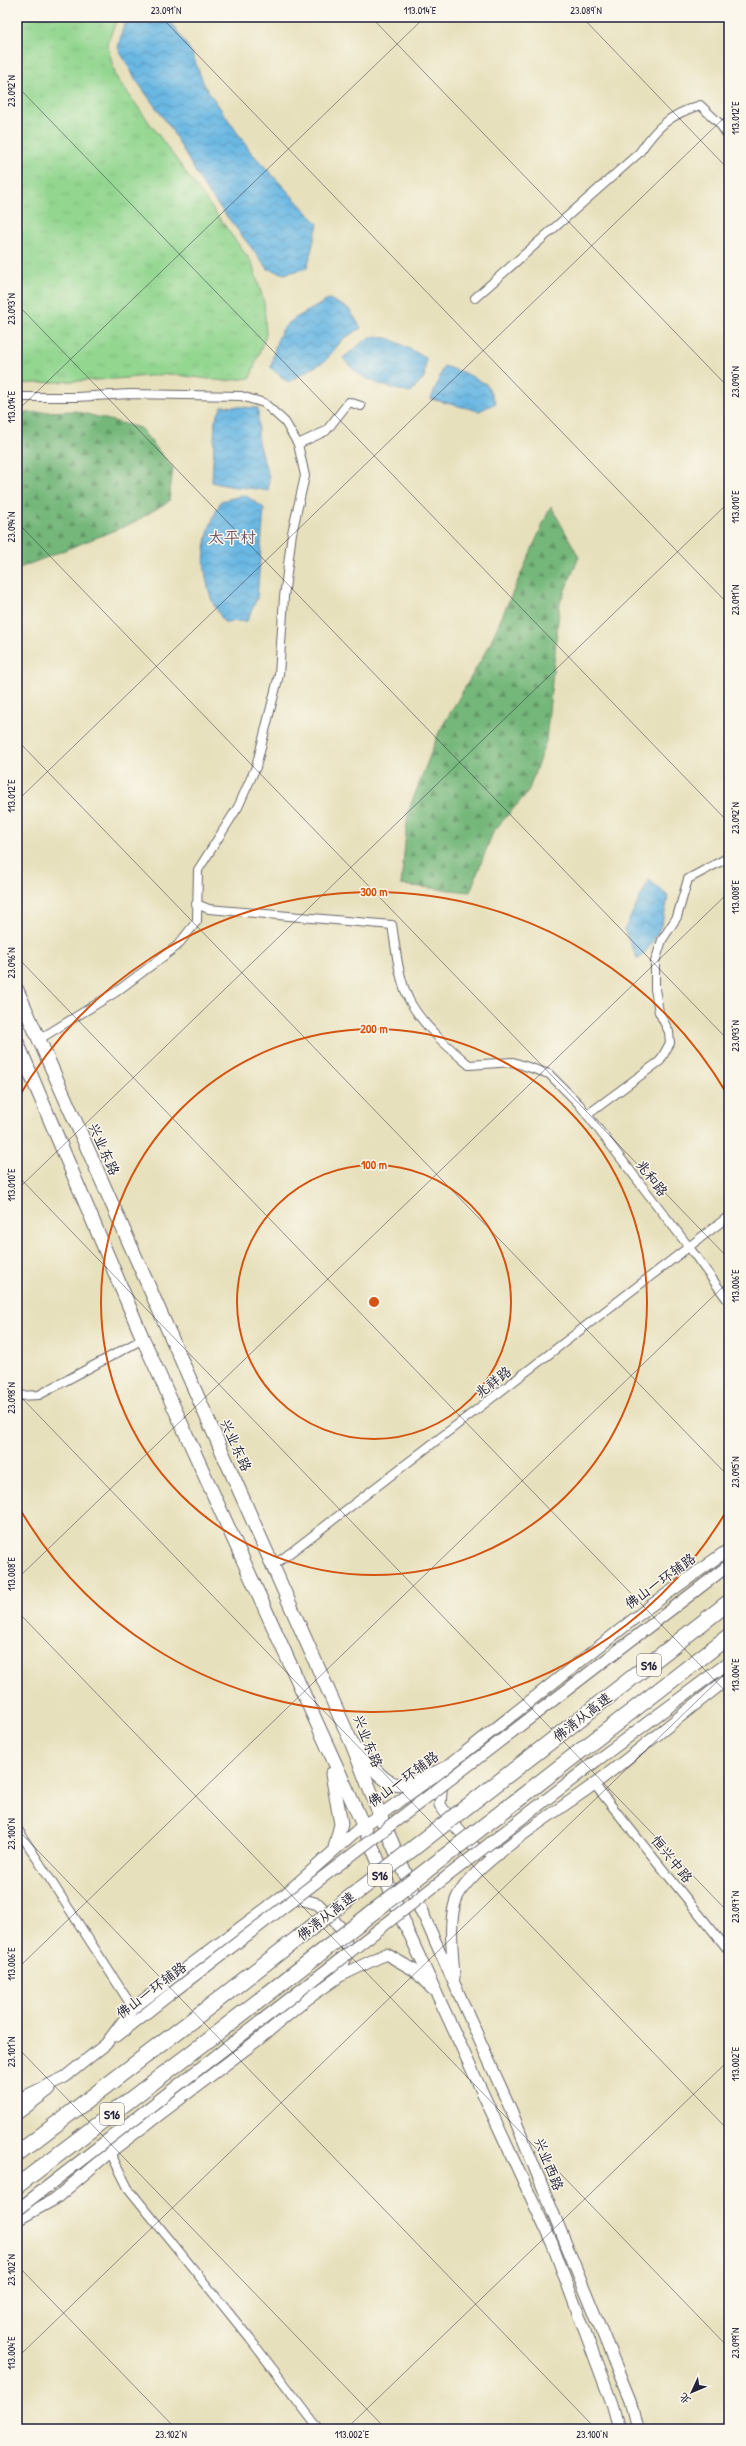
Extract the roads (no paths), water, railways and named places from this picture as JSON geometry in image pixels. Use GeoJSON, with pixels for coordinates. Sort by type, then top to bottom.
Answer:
{"type":"FeatureCollection","features":[{"type":"Feature","properties":{"kind":"highway","name":"佛清从高速"},"geometry":{"type":"LineString","coordinates":[[17,2154],[191,2021],[729,1602]]}},
{"type":"Feature","properties":{"kind":"highway","name":"佛清从高速"},"geometry":{"type":"LineString","coordinates":[[17,2186],[207,2041],[729,1636]]}},
{"type":"Feature","properties":{"kind":"main road","name":"兴业东路"},"geometry":{"type":"LineString","coordinates":[[17,991],[352,1744],[422,1914]]}},
{"type":"Feature","properties":{"kind":"main road"},"geometry":{"type":"LineString","coordinates":[[17,1042],[144,1339],[363,1825],[405,1925]]}},
{"type":"Feature","properties":{"kind":"main road","name":"佛山一环辅路"},"geometry":{"type":"LineString","coordinates":[[106,2044],[133,2008],[284,1895],[335,1848],[363,1825],[380,1815],[444,1769],[649,1607],[729,1549]]}},
{"type":"Feature","properties":{"kind":"main road","name":"佛山一环辅路"},"geometry":{"type":"LineString","coordinates":[[17,2100],[65,2078],[173,1992],[729,1565]]}},
{"type":"Feature","properties":{"kind":"main road"},"geometry":{"type":"LineString","coordinates":[[17,2210],[596,1761],[729,1662]]}},
{"type":"Feature","properties":{"kind":"main road"},"geometry":{"type":"LineString","coordinates":[[454,1985],[453,1916],[457,1899],[471,1880],[499,1854],[594,1784],[729,1678]]}},
{"type":"Feature","properties":{"kind":"main road"},"geometry":{"type":"LineString","coordinates":[[325,1743],[340,1806],[341,1824],[335,1848]]}},
{"type":"Feature","properties":{"kind":"main road"},"geometry":{"type":"LineString","coordinates":[[352,1744],[376,1772],[385,1780],[397,1786],[412,1783],[444,1769]]}},
{"type":"Feature","properties":{"kind":"main road"},"geometry":{"type":"LineString","coordinates":[[444,1769],[439,1798],[443,1811],[470,1844],[481,1851],[499,1854]]}},
{"type":"Feature","properties":{"kind":"main road"},"geometry":{"type":"LineString","coordinates":[[284,1895],[318,1904],[341,1928],[348,1949],[340,1976]]}},
{"type":"Feature","properties":{"kind":"main road","name":"兴业西路"},"geometry":{"type":"LineString","coordinates":[[422,1914],[514,2117],[630,2400],[638,2429]]}},
{"type":"Feature","properties":{"kind":"main road","name":"兴业西路"},"geometry":{"type":"LineString","coordinates":[[405,1925],[552,2242],[612,2404],[619,2429]]}},
{"type":"Feature","properties":{"kind":"main road"},"geometry":{"type":"LineString","coordinates":[[17,2220],[55,2199],[110,2152],[259,2039],[306,2000],[340,1976],[386,1954],[414,1970],[439,1997]]}},
{"type":"Feature","properties":{"kind":"main road"},"geometry":{"type":"LineString","coordinates":[[17,2114],[65,2078]]}},
{"type":"Feature","properties":{"kind":"street"},"geometry":{"type":"LineString","coordinates":[[475,298],[639,153],[656,128],[684,110],[700,106],[719,123],[729,137]]}},
{"type":"Feature","properties":{"kind":"street"},"geometry":{"type":"LineString","coordinates":[[17,397],[76,397],[130,394],[241,396],[264,403],[285,422],[298,444],[305,476],[292,533],[284,597],[279,675],[256,767],[238,807],[198,870],[196,904],[197,921],[177,946],[116,992],[38,1040]]}},
{"type":"Feature","properties":{"kind":"street"},"geometry":{"type":"LineString","coordinates":[[298,444],[326,431],[349,402],[361,406]]}},
{"type":"Feature","properties":{"kind":"street"},"geometry":{"type":"LineString","coordinates":[[587,1115],[660,1061],[670,1043],[669,1032],[659,1012],[655,989],[655,962],[662,940],[677,917],[688,879],[729,857]]}},
{"type":"Feature","properties":{"kind":"street","name":"兆和路"},"geometry":{"type":"LineString","coordinates":[[196,904],[209,909],[392,925],[399,967],[410,1000],[438,1038],[469,1065],[513,1062],[549,1074],[587,1115],[689,1247],[729,1302]]}},
{"type":"Feature","properties":{"kind":"street","name":"兆祥路"},"geometry":{"type":"LineString","coordinates":[[273,1566],[729,1216]]}},
{"type":"Feature","properties":{"kind":"street"},"geometry":{"type":"LineString","coordinates":[[17,1396],[39,1395],[144,1339]]}},
{"type":"Feature","properties":{"kind":"street","name":"恒兴中路"},"geometry":{"type":"LineString","coordinates":[[594,1784],[729,1951]]}},
{"type":"Feature","properties":{"kind":"street"},"geometry":{"type":"LineString","coordinates":[[17,1828],[133,2008]]}},
{"type":"Feature","properties":{"kind":"street"},"geometry":{"type":"LineString","coordinates":[[110,2152],[128,2188],[250,2339],[320,2429]]}},
{"type":"Feature","properties":{"kind":"water"},"geometry":{"type":"Polygon","coordinates":[[[171,22],[192,53],[204,85],[250,151],[318,224],[307,268],[285,274],[268,269],[204,187],[170,127],[136,80],[118,48],[124,24],[171,22]]]}},
{"type":"Feature","properties":{"kind":"water"},"geometry":{"type":"Polygon","coordinates":[[[329,299],[349,309],[361,328],[343,339],[325,361],[288,382],[271,368],[274,351],[282,330],[295,318],[329,299]]]}},
{"type":"Feature","properties":{"kind":"water"},"geometry":{"type":"Polygon","coordinates":[[[376,336],[391,339],[426,358],[424,378],[410,393],[373,382],[365,378],[350,366],[343,358],[364,341],[376,336]]]}},
{"type":"Feature","properties":{"kind":"water"},"geometry":{"type":"Polygon","coordinates":[[[444,366],[465,373],[486,384],[496,403],[479,411],[431,399],[444,366]]]}},
{"type":"Feature","properties":{"kind":"water"},"geometry":{"type":"Polygon","coordinates":[[[222,406],[258,408],[258,443],[269,477],[268,491],[212,482],[215,421],[222,406]]]}},
{"type":"Feature","properties":{"kind":"water"},"geometry":{"type":"Polygon","coordinates":[[[245,495],[264,508],[257,598],[247,621],[224,622],[211,598],[205,569],[205,546],[211,524],[221,501],[245,495]]]}},
{"type":"Feature","properties":{"kind":"water"},"geometry":{"type":"Polygon","coordinates":[[[649,880],[668,896],[667,905],[659,931],[650,946],[638,960],[624,930],[649,880]]]}},
{"type":"Feature","properties":{"kind":"district","name":"太平村"},"geometry":{"type":"Point","coordinates":[232,537]}}]}
